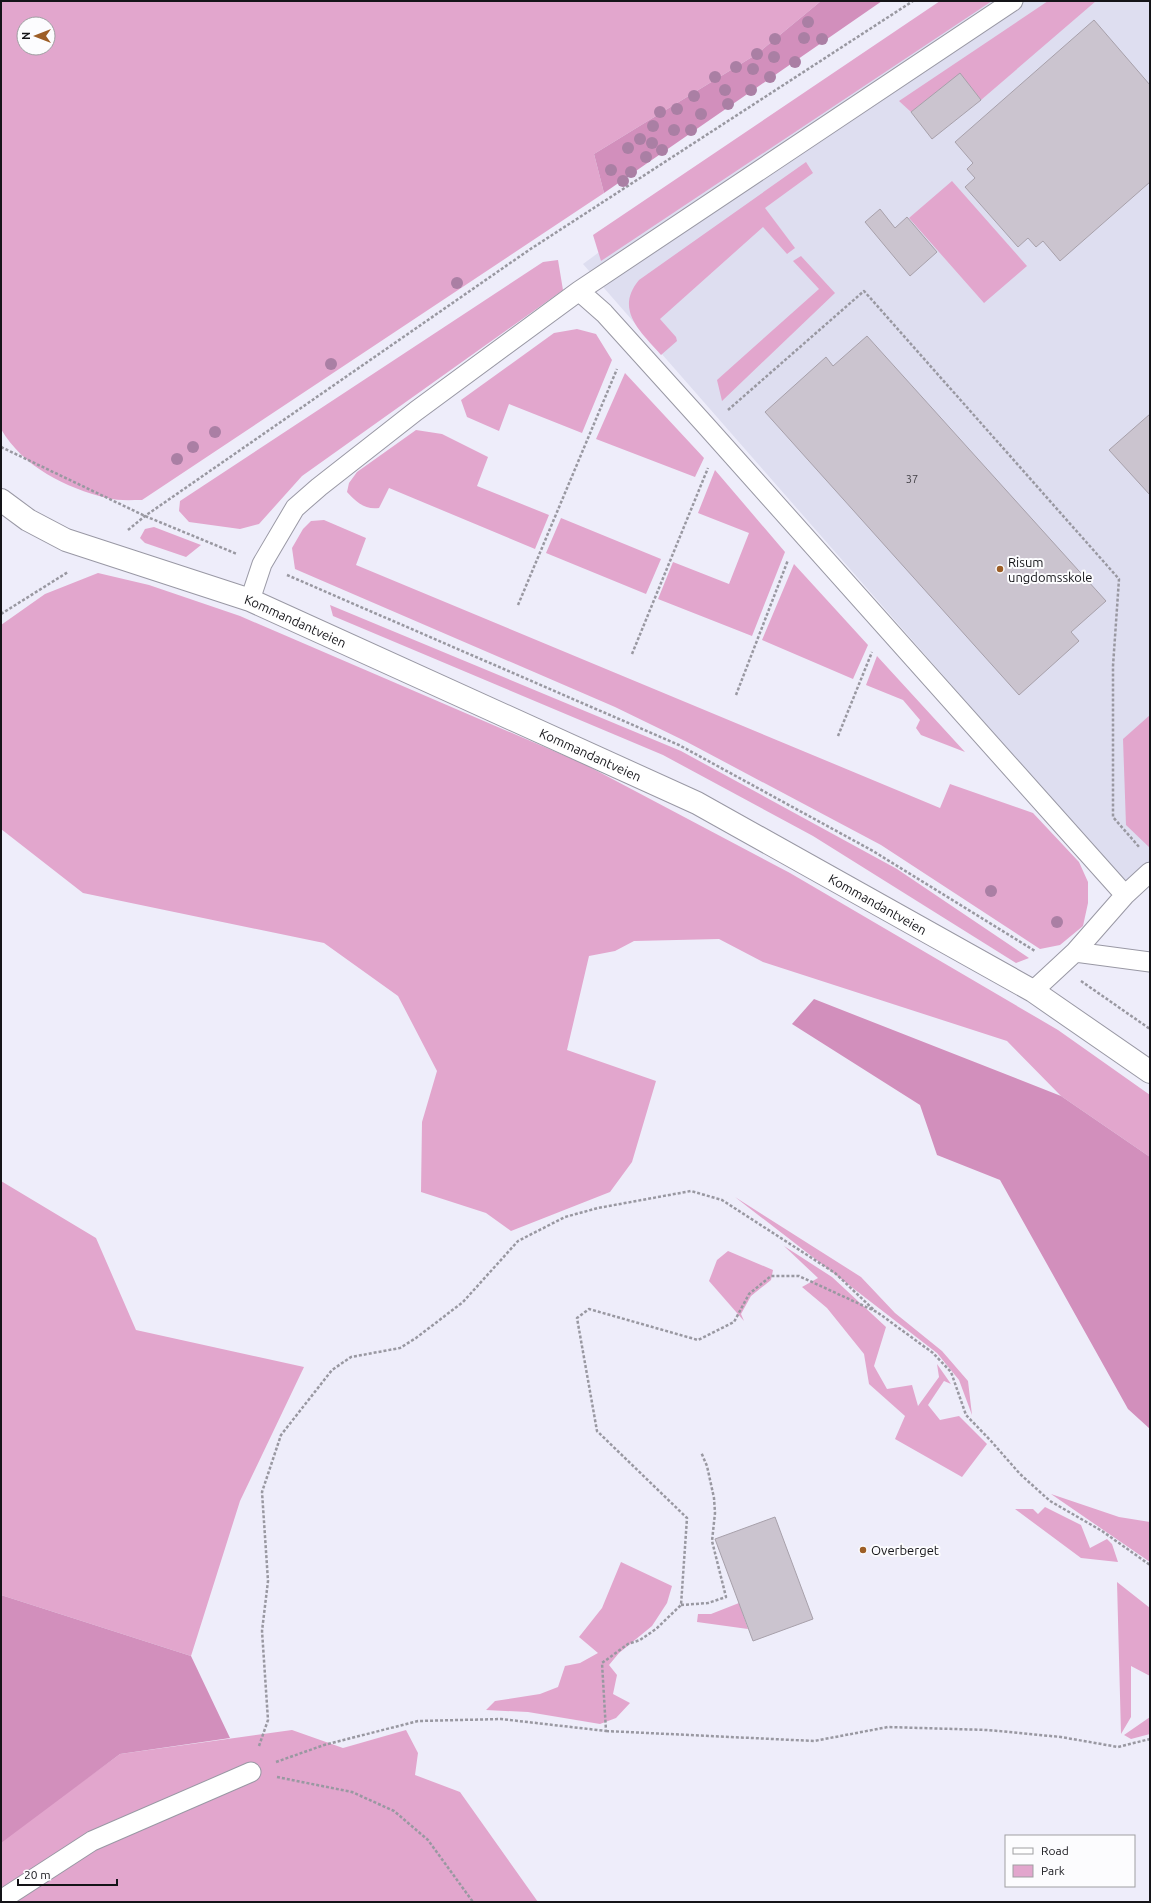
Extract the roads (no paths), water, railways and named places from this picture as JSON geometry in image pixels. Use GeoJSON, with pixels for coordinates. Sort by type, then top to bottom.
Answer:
{"type":"FeatureCollection","features":[{"type":"Feature","properties":{"kind":"street","name":"Kommandantveien"},"geometry":{"type":"LineString","coordinates":[[1,500],[47,531],[66,540],[250,600],[697,803],[1033,991],[1150,1072]]}},
{"type":"Feature","properties":{"kind":"lane"},"geometry":{"type":"LineString","coordinates":[[250,600],[262,564],[295,508],[416,411],[579,291],[1013,1]]}},
{"type":"Feature","properties":{"kind":"lane"},"geometry":{"type":"LineString","coordinates":[[579,291],[604,313],[1125,895]]}},
{"type":"Feature","properties":{"kind":"lane"},"geometry":{"type":"LineString","coordinates":[[1033,991],[1075,952],[1125,895],[1150,872]]}},
{"type":"Feature","properties":{"kind":"lane"},"geometry":{"type":"LineString","coordinates":[[1075,952],[1150,962]]}},
{"type":"Feature","properties":{"kind":"lane"},"geometry":{"type":"LineString","coordinates":[[1,1900],[92,1841],[251,1772]]}},
{"type":"Feature","properties":{"kind":"place","name":"Risum ungdomsskole"},"geometry":{"type":"Point","coordinates":[1000,569]}},
{"type":"Feature","properties":{"kind":"place","name":"Overberget"},"geometry":{"type":"Point","coordinates":[863,1550]}}]}
